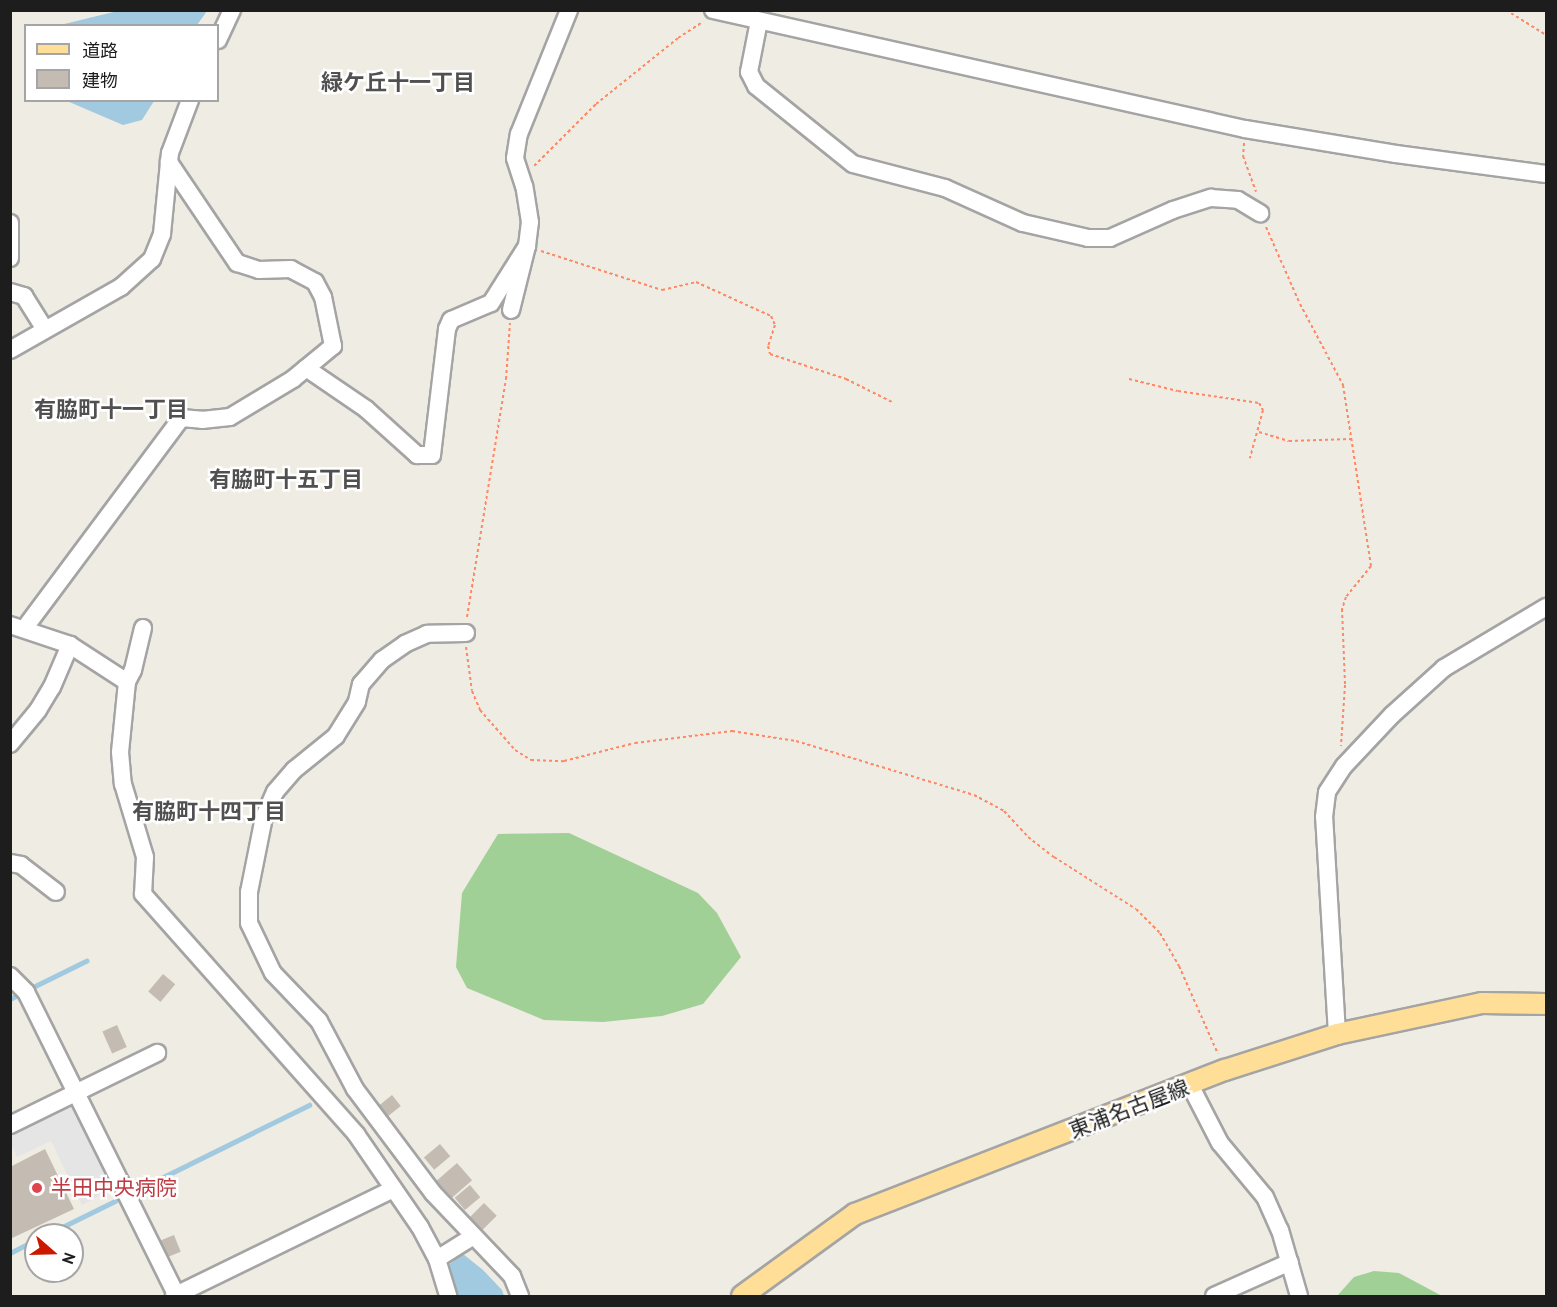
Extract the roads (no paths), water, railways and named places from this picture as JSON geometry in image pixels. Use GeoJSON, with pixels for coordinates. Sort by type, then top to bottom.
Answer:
{"type":"FeatureCollection","features":[{"type":"Feature","properties":{"kind":"main road","name":"東浦名古屋線"},"geometry":{"type":"LineString","coordinates":[[742,1296],[855,1214],[1190,1086],[1225,1070],[1337,1034],[1482,1003],[1546,1004]]}},
{"type":"Feature","properties":{"kind":"street"},"geometry":{"type":"LineString","coordinates":[[219,38],[232,10]]}},
{"type":"Feature","properties":{"kind":"street"},"geometry":{"type":"LineString","coordinates":[[511,310],[527,246],[530,222],[522,179],[515,158],[519,134],[569,10]]}},
{"type":"Feature","properties":{"kind":"street"},"geometry":{"type":"LineString","coordinates":[[716,11],[1245,129],[1396,154],[1546,174]]}},
{"type":"Feature","properties":{"kind":"street"},"geometry":{"type":"LineString","coordinates":[[759,21],[749,72],[756,86],[853,164],[945,189],[1023,223],[1088,238],[1110,238],[1173,210],[1211,198],[1238,200],[1260,213]]}},
{"type":"Feature","properties":{"kind":"street"},"geometry":{"type":"LineString","coordinates":[[10,350],[121,287],[152,259],[162,234],[169,162],[175,138],[189,102]]}},
{"type":"Feature","properties":{"kind":"street"},"geometry":{"type":"LineString","coordinates":[[127,682],[70,645],[17,627],[181,418],[202,420],[230,417],[256,403],[333,346],[320,288],[315,282],[291,269],[259,270],[237,263],[169,162]]}},
{"type":"Feature","properties":{"kind":"street"},"geometry":{"type":"LineString","coordinates":[[10,223],[10,258]]}},
{"type":"Feature","properties":{"kind":"street"},"geometry":{"type":"LineString","coordinates":[[306,368],[366,409],[417,455],[432,455],[447,328],[451,320],[491,303],[527,246]]}},
{"type":"Feature","properties":{"kind":"street"},"geometry":{"type":"LineString","coordinates":[[10,292],[24,296],[45,329]]}},
{"type":"Feature","properties":{"kind":"street"},"geometry":{"type":"LineString","coordinates":[[1337,1034],[1324,818],[1327,792],[1344,766],[1408,698],[1444,668],[1546,607]]}},
{"type":"Feature","properties":{"kind":"street"},"geometry":{"type":"LineString","coordinates":[[143,628],[133,670],[127,682],[120,752],[123,784],[145,857],[143,894],[356,1134],[420,1227],[437,1259],[448,1296]]}},
{"type":"Feature","properties":{"kind":"street"},"geometry":{"type":"LineString","coordinates":[[466,633],[427,634],[415,638],[382,660],[361,684],[357,702],[336,736],[300,764],[275,792],[264,817],[249,892],[249,923],[273,973],[319,1021],[355,1089],[416,1173],[472,1237],[512,1276],[520,1296]]}},
{"type":"Feature","properties":{"kind":"street"},"geometry":{"type":"LineString","coordinates":[[10,744],[38,710],[52,687],[70,645]]}},
{"type":"Feature","properties":{"kind":"street"},"geometry":{"type":"LineString","coordinates":[[10,863],[21,865],[56,892]]}},
{"type":"Feature","properties":{"kind":"street"},"geometry":{"type":"LineString","coordinates":[[10,976],[26,992],[176,1296],[393,1189]]}},
{"type":"Feature","properties":{"kind":"street"},"geometry":{"type":"LineString","coordinates":[[10,1125],[157,1053]]}},
{"type":"Feature","properties":{"kind":"street"},"geometry":{"type":"LineString","coordinates":[[1190,1086],[1220,1143],[1265,1197],[1281,1230],[1299,1296]]}},
{"type":"Feature","properties":{"kind":"street"},"geometry":{"type":"LineString","coordinates":[[437,1259],[472,1237]]}},
{"type":"Feature","properties":{"kind":"street"},"geometry":{"type":"LineString","coordinates":[[1214,1296],[1290,1262]]}},
{"type":"Feature","properties":{"kind":"water"},"geometry":{"type":"Polygon","coordinates":[[[122,10],[207,10],[198,24],[64,24],[122,10]]]}},
{"type":"Feature","properties":{"kind":"water"},"geometry":{"type":"Polygon","coordinates":[[[69,102],[153,102],[142,120],[123,125],[69,102]]]}},
{"type":"Feature","properties":{"kind":"water"},"geometry":{"type":"Polygon","coordinates":[[[463,1254],[483,1270],[502,1290],[504,1296],[455,1296],[446,1267],[463,1254]]]}},
{"type":"Feature","properties":{"kind":"waterway"},"geometry":{"type":"LineString","coordinates":[[29,989],[86,961]]}},
{"type":"Feature","properties":{"kind":"waterway"},"geometry":{"type":"LineString","coordinates":[[10,999],[22,993]]}},
{"type":"Feature","properties":{"kind":"waterway"},"geometry":{"type":"LineString","coordinates":[[137,1190],[309,1105]]}},
{"type":"Feature","properties":{"kind":"waterway"},"geometry":{"type":"LineString","coordinates":[[70,1223],[115,1201]]}},
{"type":"Feature","properties":{"kind":"waterway"},"geometry":{"type":"LineString","coordinates":[[10,1253],[24,1246]]}},
{"type":"Feature","properties":{"kind":"place","name":"半田中央病院"},"geometry":{"type":"Point","coordinates":[37,1188]}},
{"type":"Feature","properties":{"kind":"district","name":"緑ケ丘十一丁目"},"geometry":{"type":"Point","coordinates":[398,83]}},
{"type":"Feature","properties":{"kind":"district","name":"有脇町十一丁目"},"geometry":{"type":"Point","coordinates":[111,410]}},
{"type":"Feature","properties":{"kind":"district","name":"有脇町十五丁目"},"geometry":{"type":"Point","coordinates":[286,480]}},
{"type":"Feature","properties":{"kind":"district","name":"有脇町十四丁目"},"geometry":{"type":"Point","coordinates":[209,812]}}]}
